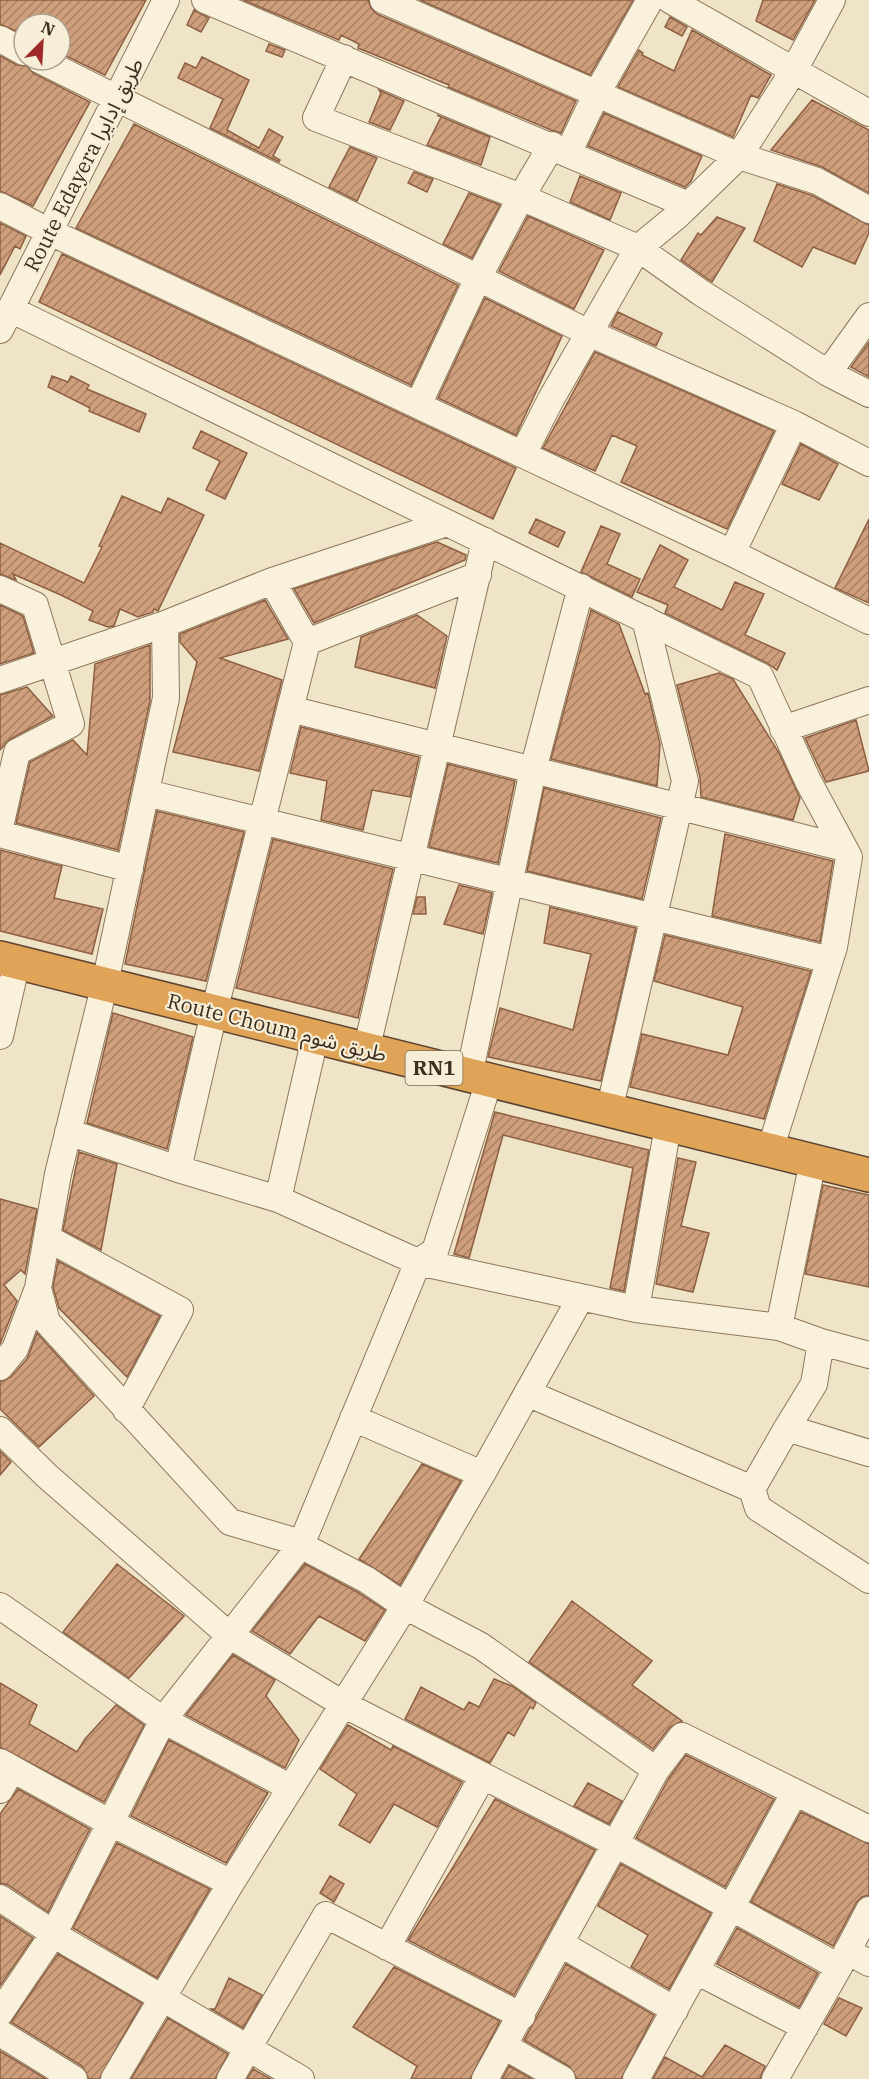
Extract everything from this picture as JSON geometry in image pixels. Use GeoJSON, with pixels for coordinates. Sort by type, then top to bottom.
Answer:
{"type":"FeatureCollection","features":[{"type":"Feature","properties":{"kind":"highway","name":"Route Choum طريق شوم"},"geometry":{"type":"LineString","coordinates":[[8,960],[869,1175]]}},
{"type":"Feature","properties":{"kind":"street","name":"Route Edayera طريق إدايرا"},"geometry":{"type":"LineString","coordinates":[[6,320],[166,0]]}},
{"type":"Feature","properties":{"kind":"street"},"geometry":{"type":"LineString","coordinates":[[205,0],[688,205]]}},
{"type":"Feature","properties":{"kind":"street"},"geometry":{"type":"LineString","coordinates":[[383,0],[739,156],[817,181],[869,210]]}},
{"type":"Feature","properties":{"kind":"street"},"geometry":{"type":"LineString","coordinates":[[418,405],[478,278],[521,196],[560,149],[596,95],[650,0]]}},
{"type":"Feature","properties":{"kind":"street"},"geometry":{"type":"LineString","coordinates":[[670,0],[867,109]]}},
{"type":"Feature","properties":{"kind":"street"},"geometry":{"type":"LineString","coordinates":[[523,454],[550,399],[638,248],[688,205],[739,156],[794,70],[832,0]]}},
{"type":"Feature","properties":{"kind":"street"},"geometry":{"type":"LineString","coordinates":[[344,58],[316,118],[521,196],[638,248],[700,292],[828,373],[869,394]]}},
{"type":"Feature","properties":{"kind":"street"},"geometry":{"type":"LineString","coordinates":[[64,72],[589,333],[794,424],[869,463]]}},
{"type":"Feature","properties":{"kind":"street"},"geometry":{"type":"LineString","coordinates":[[0,206],[50,232],[732,553],[869,621]]}},
{"type":"Feature","properties":{"kind":"street"},"geometry":{"type":"LineString","coordinates":[[828,373],[869,316]]}},
{"type":"Feature","properties":{"kind":"street"},"geometry":{"type":"LineString","coordinates":[[6,320],[447,523],[760,676],[783,729],[849,857],[830,960],[770,1150]]}},
{"type":"Feature","properties":{"kind":"street"},"geometry":{"type":"LineString","coordinates":[[732,553],[794,424]]}},
{"type":"Feature","properties":{"kind":"street"},"geometry":{"type":"LineString","coordinates":[[0,680],[53,660],[165,624],[272,581],[447,523]]}},
{"type":"Feature","properties":{"kind":"street"},"geometry":{"type":"LineString","coordinates":[[366,1050],[485,541]]}},
{"type":"Feature","properties":{"kind":"street"},"geometry":{"type":"LineString","coordinates":[[307,642],[478,575]]}},
{"type":"Feature","properties":{"kind":"street"},"geometry":{"type":"LineString","coordinates":[[178,1169],[214,1012],[307,642],[272,581]]}},
{"type":"Feature","properties":{"kind":"street"},"geometry":{"type":"LineString","coordinates":[[0,2013],[54,1933],[163,1720],[301,1545],[418,1262],[435,1251],[479,1079],[509,882],[533,770],[581,587]]}},
{"type":"Feature","properties":{"kind":"street"},"geometry":{"type":"LineString","coordinates":[[0,589],[35,605],[71,724],[16,752],[0,827]]}},
{"type":"Feature","properties":{"kind":"street"},"geometry":{"type":"LineString","coordinates":[[609,1111],[685,781],[645,619]]}},
{"type":"Feature","properties":{"kind":"street"},"geometry":{"type":"LineString","coordinates":[[0,1367],[15,1349],[38,1288],[68,1132],[105,983],[166,698],[165,624]]}},
{"type":"Feature","properties":{"kind":"street"},"geometry":{"type":"LineString","coordinates":[[783,729],[869,700]]}},
{"type":"Feature","properties":{"kind":"street"},"geometry":{"type":"LineString","coordinates":[[290,709],[844,848]]}},
{"type":"Feature","properties":{"kind":"street"},"geometry":{"type":"LineString","coordinates":[[147,793],[830,960]]}},
{"type":"Feature","properties":{"kind":"street"},"geometry":{"type":"LineString","coordinates":[[0,834],[130,869]]}},
{"type":"Feature","properties":{"kind":"street"},"geometry":{"type":"LineString","coordinates":[[0,1036],[8,960]]}},
{"type":"Feature","properties":{"kind":"street"},"geometry":{"type":"LineString","coordinates":[[278,1199],[315,1038]]}},
{"type":"Feature","properties":{"kind":"street"},"geometry":{"type":"LineString","coordinates":[[636,1309],[668,1126]]}},
{"type":"Feature","properties":{"kind":"street"},"geometry":{"type":"LineString","coordinates":[[68,1132],[178,1169],[278,1199],[418,1262],[636,1309],[779,1327],[821,1342],[869,1355]]}},
{"type":"Feature","properties":{"kind":"street"},"geometry":{"type":"LineString","coordinates":[[779,1327],[813,1161]]}},
{"type":"Feature","properties":{"kind":"street"},"geometry":{"type":"LineString","coordinates":[[47,1238],[180,1310],[126,1410]]}},
{"type":"Feature","properties":{"kind":"street"},"geometry":{"type":"LineString","coordinates":[[38,1288],[47,1322],[230,1522],[301,1545],[367,1580],[405,1606],[481,1646],[656,1770]]}},
{"type":"Feature","properties":{"kind":"street"},"geometry":{"type":"LineString","coordinates":[[114,2079],[231,1883],[405,1606],[581,1297]]}},
{"type":"Feature","properties":{"kind":"street"},"geometry":{"type":"LineString","coordinates":[[821,1342],[814,1384],[752,1489],[758,1508],[869,1580]]}},
{"type":"Feature","properties":{"kind":"street"},"geometry":{"type":"LineString","coordinates":[[527,1393],[752,1489]]}},
{"type":"Feature","properties":{"kind":"street"},"geometry":{"type":"LineString","coordinates":[[353,1418],[482,1473]]}},
{"type":"Feature","properties":{"kind":"street"},"geometry":{"type":"LineString","coordinates":[[787,1428],[869,1454]]}},
{"type":"Feature","properties":{"kind":"street"},"geometry":{"type":"LineString","coordinates":[[0,1430],[47,1476],[230,1635],[343,1704],[614,1843],[732,1908],[852,1960]]}},
{"type":"Feature","properties":{"kind":"street"},"geometry":{"type":"LineString","coordinates":[[0,1606],[163,1720],[291,1788]]}},
{"type":"Feature","properties":{"kind":"street"},"geometry":{"type":"LineString","coordinates":[[485,2079],[522,2016],[614,1843],[656,1770],[682,1736],[869,1829]]}},
{"type":"Feature","properties":{"kind":"street"},"geometry":{"type":"LineString","coordinates":[[4,1774],[111,1823],[231,1883]]}},
{"type":"Feature","properties":{"kind":"street"},"geometry":{"type":"LineString","coordinates":[[387,1947],[483,1776]]}},
{"type":"Feature","properties":{"kind":"street"},"geometry":{"type":"LineString","coordinates":[[636,2079],[795,1792]]}},
{"type":"Feature","properties":{"kind":"street"},"geometry":{"type":"LineString","coordinates":[[0,1898],[54,1933],[301,2079]]}},
{"type":"Feature","properties":{"kind":"street"},"geometry":{"type":"LineString","coordinates":[[775,2079],[805,2027],[852,1960],[869,1910]]}},
{"type":"Feature","properties":{"kind":"street"},"geometry":{"type":"LineString","coordinates":[[230,2079],[326,1915],[522,2016]]}},
{"type":"Feature","properties":{"kind":"street"},"geometry":{"type":"LineString","coordinates":[[561,1944],[675,2010]]}},
{"type":"Feature","properties":{"kind":"street"},"geometry":{"type":"LineString","coordinates":[[696,1971],[805,2027]]}},
{"type":"Feature","properties":{"kind":"street"},"geometry":{"type":"LineString","coordinates":[[0,2033],[74,2079]]}},
{"type":"Feature","properties":{"kind":"street"},"geometry":{"type":"LineString","coordinates":[[504,2046],[562,2079]]}},
{"type":"Feature","properties":{"kind":"building"},"geometry":{"type":"Polygon","coordinates":[[[0,0],[146,0],[105,75],[72,59],[72,12],[12,12],[12,30],[0,24],[0,0]]]}},
{"type":"Feature","properties":{"kind":"building"},"geometry":{"type":"Polygon","coordinates":[[[243,0],[368,0],[371,8],[377,14],[576,101],[561,133],[551,130],[358,48],[359,44],[341,35],[339,40],[243,0]]]}},
{"type":"Feature","properties":{"kind":"building"},"geometry":{"type":"Polygon","coordinates":[[[420,0],[633,0],[590,75],[420,0]]]}},
{"type":"Feature","properties":{"kind":"building"},"geometry":{"type":"Polygon","coordinates":[[[763,0],[815,0],[793,40],[756,21],[763,0]]]}},
{"type":"Feature","properties":{"kind":"building"},"geometry":{"type":"Polygon","coordinates":[[[194,10],[209,18],[201,32],[187,25],[194,10]]]}},
{"type":"Feature","properties":{"kind":"building"},"geometry":{"type":"Polygon","coordinates":[[[670,17],[687,27],[682,36],[665,27],[670,17]]]}},
{"type":"Feature","properties":{"kind":"building"},"geometry":{"type":"Polygon","coordinates":[[[692,30],[771,75],[758,98],[751,95],[733,137],[618,87],[639,50],[643,53],[642,55],[674,71],[692,30]]]}},
{"type":"Feature","properties":{"kind":"building"},"geometry":{"type":"Polygon","coordinates":[[[269,44],[285,50],[282,57],[266,51],[269,44]]]}},
{"type":"Feature","properties":{"kind":"building"},"geometry":{"type":"Polygon","coordinates":[[[0,56],[12,62],[12,72],[32,72],[90,102],[33,206],[0,191],[0,56]]]}},
{"type":"Feature","properties":{"kind":"building"},"geometry":{"type":"Polygon","coordinates":[[[202,57],[249,80],[227,130],[259,148],[269,129],[283,137],[273,156],[280,160],[279,162],[210,128],[223,99],[178,78],[185,63],[196,68],[202,57]]]}},
{"type":"Feature","properties":{"kind":"building"},"geometry":{"type":"Polygon","coordinates":[[[379,90],[404,101],[390,130],[369,122],[381,93],[379,90]]]}},
{"type":"Feature","properties":{"kind":"building"},"geometry":{"type":"Polygon","coordinates":[[[812,100],[869,130],[869,193],[822,167],[771,150],[812,100]]]}},
{"type":"Feature","properties":{"kind":"building"},"geometry":{"type":"Polygon","coordinates":[[[604,113],[702,156],[691,181],[685,187],[588,146],[604,113]]]}},
{"type":"Feature","properties":{"kind":"building"},"geometry":{"type":"Polygon","coordinates":[[[437,115],[490,137],[481,165],[427,145],[441,117],[437,115]]]}},
{"type":"Feature","properties":{"kind":"building"},"geometry":{"type":"Polygon","coordinates":[[[134,124],[458,285],[411,385],[76,228],[134,124]]]}},
{"type":"Feature","properties":{"kind":"building"},"geometry":{"type":"Polygon","coordinates":[[[350,147],[377,158],[357,201],[329,187],[350,147]]]}},
{"type":"Feature","properties":{"kind":"building"},"geometry":{"type":"Polygon","coordinates":[[[414,172],[433,179],[427,192],[408,183],[414,172]]]}},
{"type":"Feature","properties":{"kind":"building"},"geometry":{"type":"Polygon","coordinates":[[[580,176],[621,193],[610,220],[570,202],[580,176]]]}},
{"type":"Feature","properties":{"kind":"building"},"geometry":{"type":"Polygon","coordinates":[[[777,184],[811,195],[869,225],[869,233],[855,264],[813,247],[802,267],[754,241],[777,184]]]}},
{"type":"Feature","properties":{"kind":"building"},"geometry":{"type":"Polygon","coordinates":[[[469,193],[500,205],[472,258],[443,244],[469,193]]]}},
{"type":"Feature","properties":{"kind":"building"},"geometry":{"type":"Polygon","coordinates":[[[528,216],[604,250],[574,309],[499,271],[528,216]]]}},
{"type":"Feature","properties":{"kind":"building"},"geometry":{"type":"Polygon","coordinates":[[[717,217],[745,228],[712,282],[681,260],[698,233],[701,235],[717,217]]]}},
{"type":"Feature","properties":{"kind":"building"},"geometry":{"type":"Polygon","coordinates":[[[0,223],[26,236],[20,249],[15,246],[0,275],[0,223]]]}},
{"type":"Feature","properties":{"kind":"building"},"geometry":{"type":"Polygon","coordinates":[[[62,254],[516,468],[493,519],[39,302],[62,254]]]}},
{"type":"Feature","properties":{"kind":"building"},"geometry":{"type":"Polygon","coordinates":[[[485,298],[562,336],[516,435],[438,398],[485,298]]]}},
{"type":"Feature","properties":{"kind":"building"},"geometry":{"type":"Polygon","coordinates":[[[618,312],[662,333],[656,346],[611,326],[618,312]]]}},
{"type":"Feature","properties":{"kind":"building"},"geometry":{"type":"Polygon","coordinates":[[[869,342],[869,377],[851,367],[869,342]]]}},
{"type":"Feature","properties":{"kind":"building"},"geometry":{"type":"Polygon","coordinates":[[[595,352],[774,431],[727,529],[621,482],[637,446],[612,435],[595,471],[543,448],[595,352]]]}},
{"type":"Feature","properties":{"kind":"building"},"geometry":{"type":"Polygon","coordinates":[[[52,376],[68,382],[71,376],[89,385],[87,389],[146,414],[139,432],[89,411],[90,408],[48,387],[52,376]]]}},
{"type":"Feature","properties":{"kind":"building"},"geometry":{"type":"Polygon","coordinates":[[[201,431],[247,453],[225,499],[206,490],[220,461],[193,448],[201,431]]]}},
{"type":"Feature","properties":{"kind":"building"},"geometry":{"type":"Polygon","coordinates":[[[801,444],[838,464],[819,500],[782,484],[801,444]]]}},
{"type":"Feature","properties":{"kind":"building"},"geometry":{"type":"Polygon","coordinates":[[[122,496],[161,513],[168,498],[204,515],[158,611],[154,609],[153,612],[138,617],[120,609],[114,626],[108,627],[89,620],[93,611],[61,595],[13,574],[16,580],[0,574],[0,543],[84,583],[102,547],[99,546],[122,496]]]}},
{"type":"Feature","properties":{"kind":"building"},"geometry":{"type":"Polygon","coordinates":[[[536,519],[565,532],[558,547],[529,533],[536,519]]]}},
{"type":"Feature","properties":{"kind":"building"},"geometry":{"type":"Polygon","coordinates":[[[869,519],[869,603],[835,588],[869,519]]]}},
{"type":"Feature","properties":{"kind":"building"},"geometry":{"type":"Polygon","coordinates":[[[601,526],[620,534],[607,564],[640,579],[632,597],[581,572],[601,526]]]}},
{"type":"Feature","properties":{"kind":"building"},"geometry":{"type":"Polygon","coordinates":[[[437,542],[466,555],[465,560],[314,623],[294,589],[437,542]]]}},
{"type":"Feature","properties":{"kind":"building"},"geometry":{"type":"Polygon","coordinates":[[[660,545],[688,560],[674,587],[722,610],[735,582],[764,594],[745,635],[785,653],[777,670],[665,613],[668,605],[637,592],[660,545]]]}},
{"type":"Feature","properties":{"kind":"building"},"geometry":{"type":"Polygon","coordinates":[[[265,600],[288,639],[220,658],[282,680],[259,771],[173,752],[197,662],[180,642],[180,634],[265,600]]]}},
{"type":"Feature","properties":{"kind":"building"},"geometry":{"type":"Polygon","coordinates":[[[0,605],[23,616],[34,653],[0,664],[0,605]]]}},
{"type":"Feature","properties":{"kind":"building"},"geometry":{"type":"Polygon","coordinates":[[[591,610],[619,624],[645,694],[648,693],[660,744],[657,786],[551,759],[591,610]]]}},
{"type":"Feature","properties":{"kind":"building"},"geometry":{"type":"Polygon","coordinates":[[[417,615],[447,636],[435,688],[355,667],[361,637],[417,615]]]}},
{"type":"Feature","properties":{"kind":"building"},"geometry":{"type":"Polygon","coordinates":[[[150,645],[150,701],[118,850],[16,823],[30,762],[73,740],[87,755],[95,664],[150,645]]]}},
{"type":"Feature","properties":{"kind":"building"},"geometry":{"type":"Polygon","coordinates":[[[719,673],[733,679],[779,753],[800,798],[793,820],[701,797],[700,777],[677,685],[719,673]]]}},
{"type":"Feature","properties":{"kind":"building"},"geometry":{"type":"Polygon","coordinates":[[[27,687],[53,716],[10,739],[0,750],[0,695],[27,687]]]}},
{"type":"Feature","properties":{"kind":"building"},"geometry":{"type":"Polygon","coordinates":[[[856,720],[869,771],[826,782],[805,738],[856,720]]]}},
{"type":"Feature","properties":{"kind":"building"},"geometry":{"type":"Polygon","coordinates":[[[301,727],[419,757],[410,797],[372,790],[363,830],[321,820],[327,781],[290,773],[301,727]]]}},
{"type":"Feature","properties":{"kind":"building"},"geometry":{"type":"Polygon","coordinates":[[[448,764],[515,781],[498,863],[429,847],[448,764]]]}},
{"type":"Feature","properties":{"kind":"building"},"geometry":{"type":"Polygon","coordinates":[[[544,788],[661,818],[642,899],[527,871],[544,788]]]}},
{"type":"Feature","properties":{"kind":"building"},"geometry":{"type":"Polygon","coordinates":[[[157,811],[244,832],[206,981],[125,964],[157,811]]]}},
{"type":"Feature","properties":{"kind":"building"},"geometry":{"type":"Polygon","coordinates":[[[725,834],[833,861],[820,942],[712,916],[725,834]]]}},
{"type":"Feature","properties":{"kind":"building"},"geometry":{"type":"Polygon","coordinates":[[[273,839],[393,869],[358,1018],[236,988],[273,839]]]}},
{"type":"Feature","properties":{"kind":"building"},"geometry":{"type":"Polygon","coordinates":[[[0,850],[62,866],[54,898],[103,909],[92,954],[0,931],[0,850]]]}},
{"type":"Feature","properties":{"kind":"building"},"geometry":{"type":"Polygon","coordinates":[[[459,885],[492,893],[483,934],[444,924],[459,885]]]}},
{"type":"Feature","properties":{"kind":"building"},"geometry":{"type":"Polygon","coordinates":[[[417,897],[425,897],[426,914],[413,914],[417,897]]]}},
{"type":"Feature","properties":{"kind":"building"},"geometry":{"type":"Polygon","coordinates":[[[550,907],[636,928],[601,1081],[488,1057],[500,1008],[573,1030],[591,954],[544,943],[550,907]]]}},
{"type":"Feature","properties":{"kind":"building"},"geometry":{"type":"Polygon","coordinates":[[[665,935],[811,971],[764,1119],[630,1087],[642,1034],[728,1055],[743,1007],[654,981],[665,935]]]}},
{"type":"Feature","properties":{"kind":"building"},"geometry":{"type":"Polygon","coordinates":[[[113,1013],[193,1037],[167,1149],[87,1123],[113,1013]]]}},
{"type":"Feature","properties":{"kind":"building"},"geometry":{"type":"Polygon","coordinates":[[[495,1112],[649,1150],[624,1291],[610,1288],[633,1168],[503,1135],[469,1258],[454,1254],[495,1112]]]}},
{"type":"Feature","properties":{"kind":"building"},"geometry":{"type":"Polygon","coordinates":[[[79,1152],[117,1164],[101,1250],[63,1230],[79,1152]]]}},
{"type":"Feature","properties":{"kind":"building"},"geometry":{"type":"Polygon","coordinates":[[[678,1158],[696,1162],[681,1226],[709,1233],[693,1292],[656,1284],[678,1158]]]}},
{"type":"Feature","properties":{"kind":"building"},"geometry":{"type":"Polygon","coordinates":[[[823,1185],[869,1195],[869,1287],[805,1274],[823,1185]]]}},
{"type":"Feature","properties":{"kind":"building"},"geometry":{"type":"Polygon","coordinates":[[[0,1199],[37,1209],[25,1274],[21,1270],[4,1285],[17,1301],[0,1344],[0,1199]]]}},
{"type":"Feature","properties":{"kind":"building"},"geometry":{"type":"Polygon","coordinates":[[[58,1261],[160,1316],[127,1377],[59,1308],[53,1287],[58,1261]]]}},
{"type":"Feature","properties":{"kind":"building"},"geometry":{"type":"Polygon","coordinates":[[[37,1333],[94,1396],[39,1447],[0,1409],[0,1382],[11,1377],[27,1359],[37,1333]]]}},
{"type":"Feature","properties":{"kind":"building"},"geometry":{"type":"Polygon","coordinates":[[[0,1451],[11,1462],[0,1475],[0,1451]]]}},
{"type":"Feature","properties":{"kind":"building"},"geometry":{"type":"Polygon","coordinates":[[[422,1464],[461,1481],[400,1585],[359,1559],[422,1464]]]}},
{"type":"Feature","properties":{"kind":"building"},"geometry":{"type":"Polygon","coordinates":[[[117,1564],[184,1616],[129,1678],[63,1632],[117,1564]]]}},
{"type":"Feature","properties":{"kind":"building"},"geometry":{"type":"Polygon","coordinates":[[[305,1564],[385,1610],[365,1641],[319,1616],[290,1654],[252,1631],[305,1564]]]}},
{"type":"Feature","properties":{"kind":"building"},"geometry":{"type":"Polygon","coordinates":[[[572,1601],[652,1661],[632,1685],[682,1721],[670,1727],[653,1749],[529,1662],[572,1601]]]}},
{"type":"Feature","properties":{"kind":"building"},"geometry":{"type":"Polygon","coordinates":[[[233,1655],[275,1680],[266,1696],[299,1740],[285,1768],[186,1715],[233,1655]]]}},
{"type":"Feature","properties":{"kind":"building"},"geometry":{"type":"Polygon","coordinates":[[[494,1679],[512,1686],[536,1703],[533,1709],[530,1707],[514,1736],[508,1732],[490,1763],[405,1719],[421,1687],[464,1710],[469,1702],[479,1707],[494,1679]]]}},
{"type":"Feature","properties":{"kind":"building"},"geometry":{"type":"Polygon","coordinates":[[[0,1683],[37,1705],[29,1724],[77,1752],[85,1739],[116,1705],[144,1725],[104,1802],[0,1747],[0,1683]]]}},
{"type":"Feature","properties":{"kind":"building"},"geometry":{"type":"Polygon","coordinates":[[[348,1725],[391,1750],[393,1746],[462,1782],[437,1827],[394,1804],[370,1843],[339,1825],[357,1794],[320,1769],[348,1725]]]}},
{"type":"Feature","properties":{"kind":"building"},"geometry":{"type":"Polygon","coordinates":[[[169,1740],[268,1793],[226,1863],[131,1816],[169,1740]]]}},
{"type":"Feature","properties":{"kind":"building"},"geometry":{"type":"Polygon","coordinates":[[[686,1755],[774,1799],[725,1887],[636,1838],[669,1778],[686,1755]]]}},
{"type":"Feature","properties":{"kind":"building"},"geometry":{"type":"Polygon","coordinates":[[[588,1783],[622,1801],[609,1824],[574,1806],[588,1783]]]}},
{"type":"Feature","properties":{"kind":"building"},"geometry":{"type":"Polygon","coordinates":[[[18,1789],[90,1829],[48,1912],[8,1885],[0,1883],[0,1814],[18,1789]]]}},
{"type":"Feature","properties":{"kind":"building"},"geometry":{"type":"Polygon","coordinates":[[[495,1799],[595,1850],[514,1995],[408,1940],[495,1799]]]}},
{"type":"Feature","properties":{"kind":"building"},"geometry":{"type":"Polygon","coordinates":[[[801,1812],[869,1844],[869,1895],[862,1897],[856,1903],[833,1946],[751,1902],[801,1812]]]}},
{"type":"Feature","properties":{"kind":"building"},"geometry":{"type":"Polygon","coordinates":[[[117,1843],[210,1889],[157,1978],[73,1928],[117,1843]]]}},
{"type":"Feature","properties":{"kind":"building"},"geometry":{"type":"Polygon","coordinates":[[[621,1864],[711,1913],[669,1989],[631,1967],[648,1935],[598,1906],[621,1864]]]}},
{"type":"Feature","properties":{"kind":"building"},"geometry":{"type":"Polygon","coordinates":[[[330,1876],[344,1884],[334,1902],[320,1893],[330,1876]]]}},
{"type":"Feature","properties":{"kind":"building"},"geometry":{"type":"Polygon","coordinates":[[[0,1916],[33,1938],[0,1986],[0,1916]]]}},
{"type":"Feature","properties":{"kind":"building"},"geometry":{"type":"Polygon","coordinates":[[[737,1928],[818,1973],[799,2007],[717,1964],[737,1928]]]}},
{"type":"Feature","properties":{"kind":"building"},"geometry":{"type":"Polygon","coordinates":[[[58,1954],[142,2003],[99,2079],[89,2079],[82,2066],[11,2022],[58,1954]]]}},
{"type":"Feature","properties":{"kind":"building"},"geometry":{"type":"Polygon","coordinates":[[[566,1964],[654,2015],[621,2079],[577,2079],[569,2066],[524,2040],[566,1964]]]}},
{"type":"Feature","properties":{"kind":"building"},"geometry":{"type":"Polygon","coordinates":[[[394,1967],[500,2021],[470,2079],[411,2079],[417,2066],[353,2027],[394,1967]]]}},
{"type":"Feature","properties":{"kind":"building"},"geometry":{"type":"Polygon","coordinates":[[[229,1978],[262,1995],[243,2028],[211,2009],[215,2009],[229,1978]]]}},
{"type":"Feature","properties":{"kind":"building"},"geometry":{"type":"Polygon","coordinates":[[[839,1998],[862,2008],[846,2036],[824,2024],[839,1998]]]}},
{"type":"Feature","properties":{"kind":"building"},"geometry":{"type":"Polygon","coordinates":[[[168,2018],[228,2054],[215,2079],[131,2079],[168,2018]]]}},
{"type":"Feature","properties":{"kind":"building"},"geometry":{"type":"Polygon","coordinates":[[[725,2045],[765,2066],[760,2079],[653,2079],[665,2057],[702,2077],[725,2045]]]}},
{"type":"Feature","properties":{"kind":"building"},"geometry":{"type":"Polygon","coordinates":[[[0,2051],[46,2079],[0,2079],[0,2051]]]}},
{"type":"Feature","properties":{"kind":"building"},"geometry":{"type":"Polygon","coordinates":[[[509,2066],[532,2079],[502,2079],[509,2066]]]}},
{"type":"Feature","properties":{"kind":"building"},"geometry":{"type":"Polygon","coordinates":[[[253,2069],[271,2079],[247,2079],[253,2069]]]}}]}
